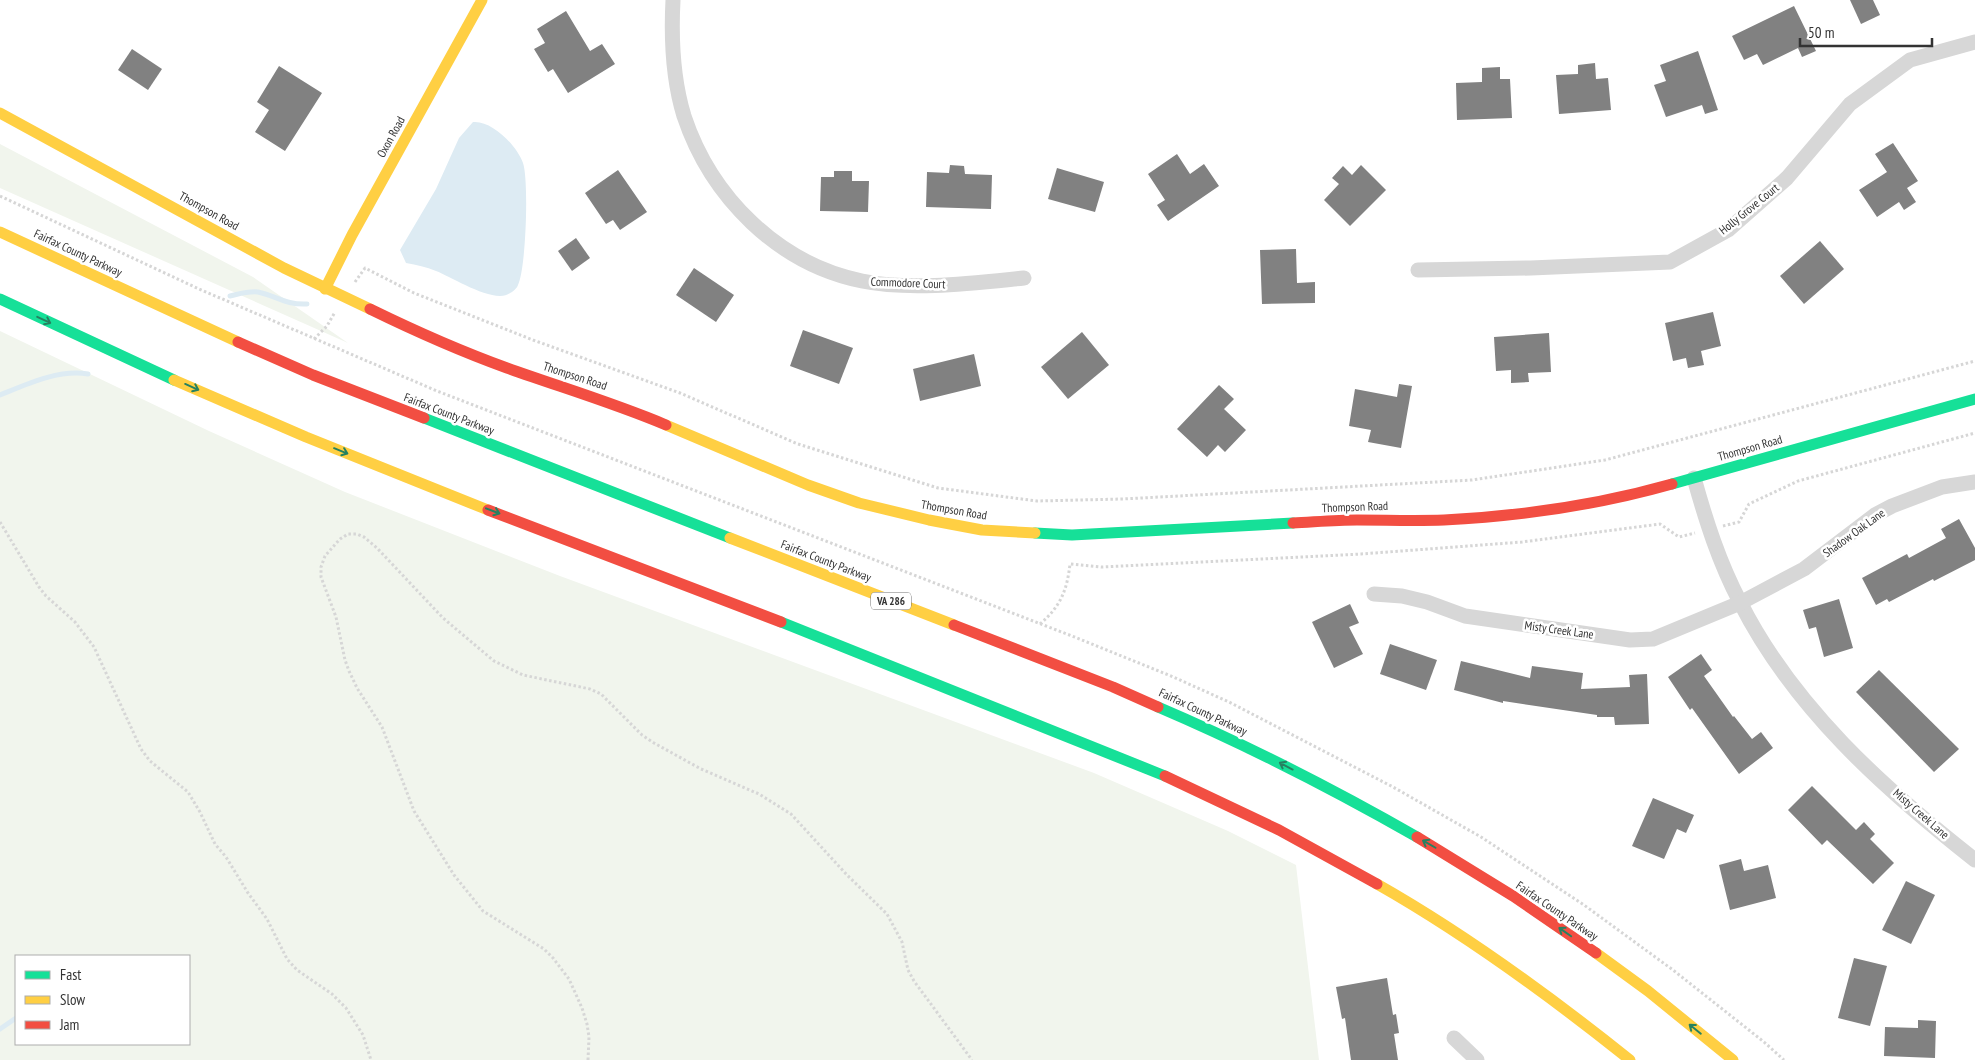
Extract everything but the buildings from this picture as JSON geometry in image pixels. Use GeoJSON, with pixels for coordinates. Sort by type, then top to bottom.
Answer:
{"type":"FeatureCollection","features":[{"type":"Feature","properties":{"kind":"main road","name":"Oxon Road"},"geometry":{"type":"LineString","coordinates":[[325,288],[352,235],[482,0]]}},
{"type":"Feature","properties":{"kind":"main road","name":"Thompson Road"},"geometry":{"type":"LineString","coordinates":[[0,113],[276,263],[431,339],[507,368],[626,408],[808,485],[859,503],[929,520],[982,530],[1072,535],[1355,520],[1443,520],[1514,515],[1568,508],[1637,494],[1975,399]]}},
{"type":"Feature","properties":{"kind":"main road","name":"Fairfax County Parkway"},"geometry":{"type":"LineString","coordinates":[[0,232],[199,325],[313,375],[1113,687],[1180,715],[1279,762],[1360,804],[1454,859],[1531,908],[1636,982],[1733,1060]]}},
{"type":"Feature","properties":{"kind":"main road"},"geometry":{"type":"LineString","coordinates":[[0,299],[107,350],[308,438],[968,695],[1139,764],[1224,802],[1375,883],[1443,923],[1541,990],[1630,1060]]}},
{"type":"Feature","properties":{"kind":"street","name":"Commodore Court"},"geometry":{"type":"LineString","coordinates":[[673,0],[674,63],[679,94],[684,116],[697,148],[712,175],[732,202],[775,243],[801,259],[828,271],[861,281],[886,284],[962,284],[1024,278]]}},
{"type":"Feature","properties":{"kind":"street","name":"Holly Grove Court"},"geometry":{"type":"LineString","coordinates":[[1418,270],[1531,268],[1670,262],[1728,230],[1787,178],[1850,104],[1910,60],[1975,42]]}},
{"type":"Feature","properties":{"kind":"street","name":"Misty Creek Lane"},"geometry":{"type":"LineString","coordinates":[[1694,478],[1709,530],[1740,603],[1765,646],[1793,688],[1831,732],[1870,771],[1975,860]]}},
{"type":"Feature","properties":{"kind":"street","name":"Shadow Oak Lane"},"geometry":{"type":"LineString","coordinates":[[1740,603],[1804,569],[1875,515],[1892,506],[1942,488],[1975,482]]}},
{"type":"Feature","properties":{"kind":"street","name":"Misty Creek Lane"},"geometry":{"type":"LineString","coordinates":[[1374,594],[1402,596],[1427,602],[1465,616],[1630,640],[1653,640],[1740,603]]}},
{"type":"Feature","properties":{"kind":"street"},"geometry":{"type":"LineString","coordinates":[[1454,1038],[1477,1060]]}},
{"type":"Feature","properties":{"kind":"path"},"geometry":{"type":"LineString","coordinates":[[365,268],[414,294],[533,340],[680,393],[798,444],[938,488],[1037,501],[1123,499],[1472,480],[1605,460],[1975,361]]}},
{"type":"Feature","properties":{"kind":"path"},"geometry":{"type":"LineString","coordinates":[[0,522],[39,587],[46,596],[75,622],[94,647],[141,749],[150,761],[188,792],[215,844],[226,857],[266,918],[287,959],[296,970],[332,994],[346,1008],[363,1035],[371,1060]]}},
{"type":"Feature","properties":{"kind":"path"},"geometry":{"type":"LineString","coordinates":[[588,1060],[589,1037],[587,1024],[569,980],[554,958],[544,949],[483,911],[454,875],[414,811],[382,727],[349,671],[336,618],[321,577],[321,567],[325,556],[340,539],[348,534],[357,534],[364,537],[377,548],[443,618],[494,661],[531,678],[590,688],[600,694],[642,735],[654,744],[701,769],[766,798],[791,814],[847,875],[887,914],[900,937],[908,970],[914,981],[972,1060]]}},
{"type":"Feature","properties":{"kind":"path"},"geometry":{"type":"LineString","coordinates":[[1040,624],[1053,613],[1062,597],[1068,581],[1070,564]]}},
{"type":"Feature","properties":{"kind":"shaded area"},"geometry":{"type":"Polygon","coordinates":[[[473,122],[488,125],[503,135],[520,156],[525,172],[526,224],[521,276],[516,289],[503,296],[484,293],[436,271],[406,263],[400,250],[436,189],[459,138],[473,122]]]}},
{"type":"Feature","properties":{"kind":"shaded area"},"geometry":{"type":"Polygon","coordinates":[[[0,144],[253,277],[348,343],[0,188],[0,144]]]}},
{"type":"Feature","properties":{"kind":"shaded area"},"geometry":{"type":"Polygon","coordinates":[[[0,331],[209,431],[345,492],[560,576],[1094,773],[1228,831],[1296,865],[1319,1060],[0,1060],[0,331]]]}},
{"type":"Feature","properties":{"kind":"waterway"},"geometry":{"type":"LineString","coordinates":[[230,296],[247,292],[258,292],[287,302],[307,304]]}},
{"type":"Feature","properties":{"kind":"waterway"},"geometry":{"type":"LineString","coordinates":[[0,395],[32,382],[55,376],[77,373],[88,374]]}},
{"type":"Feature","properties":{"kind":"waterway"},"geometry":{"type":"LineString","coordinates":[[0,1029],[15,1019]]}},
{"type":"Feature","properties":{"kind":"traffic: fast"},"geometry":{"type":"LineString","coordinates":[[0,299],[174,380]]}},
{"type":"Feature","properties":{"kind":"traffic: fast"},"geometry":{"type":"LineString","coordinates":[[1672,484],[1975,399]]}},
{"type":"Feature","properties":{"kind":"traffic: fast"},"geometry":{"type":"LineString","coordinates":[[424,418],[730,538]]}},
{"type":"Feature","properties":{"kind":"traffic: fast"},"geometry":{"type":"LineString","coordinates":[[1035,533],[1072,535],[1293,523]]}},
{"type":"Feature","properties":{"kind":"traffic: fast"},"geometry":{"type":"LineString","coordinates":[[781,622],[1165,776]]}},
{"type":"Feature","properties":{"kind":"traffic: fast"},"geometry":{"type":"LineString","coordinates":[[1158,707],[1289,768],[1417,837]]}},
{"type":"Feature","properties":{"kind":"traffic: slow"},"geometry":{"type":"LineString","coordinates":[[325,289],[352,235],[482,0]]}},
{"type":"Feature","properties":{"kind":"traffic: slow"},"geometry":{"type":"LineString","coordinates":[[0,113],[284,268],[370,309]]}},
{"type":"Feature","properties":{"kind":"traffic: slow"},"geometry":{"type":"LineString","coordinates":[[0,232],[238,342]]}},
{"type":"Feature","properties":{"kind":"traffic: slow"},"geometry":{"type":"LineString","coordinates":[[174,380],[306,437],[488,510]]}},
{"type":"Feature","properties":{"kind":"traffic: slow"},"geometry":{"type":"LineString","coordinates":[[666,425],[808,485],[859,503],[929,520],[982,530],[1035,533]]}},
{"type":"Feature","properties":{"kind":"traffic: slow"},"geometry":{"type":"LineString","coordinates":[[730,538],[954,625]]}},
{"type":"Feature","properties":{"kind":"traffic: slow"},"geometry":{"type":"LineString","coordinates":[[1377,884],[1476,945],[1630,1060]]}},
{"type":"Feature","properties":{"kind":"traffic: slow"},"geometry":{"type":"LineString","coordinates":[[1596,953],[1648,991],[1733,1060]]}},
{"type":"Feature","properties":{"kind":"traffic: jam"},"geometry":{"type":"LineString","coordinates":[[370,309],[472,355],[627,409],[666,425]]}},
{"type":"Feature","properties":{"kind":"traffic: jam"},"geometry":{"type":"LineString","coordinates":[[238,342],[313,375],[424,418]]}},
{"type":"Feature","properties":{"kind":"traffic: jam"},"geometry":{"type":"LineString","coordinates":[[1293,523],[1349,520],[1444,520],[1502,516],[1588,504],[1672,484]]}},
{"type":"Feature","properties":{"kind":"traffic: jam"},"geometry":{"type":"LineString","coordinates":[[488,510],[781,622]]}},
{"type":"Feature","properties":{"kind":"traffic: jam"},"geometry":{"type":"LineString","coordinates":[[954,625],[1113,687],[1158,707]]}},
{"type":"Feature","properties":{"kind":"traffic: jam"},"geometry":{"type":"LineString","coordinates":[[1165,776],[1279,830],[1377,884]]}},
{"type":"Feature","properties":{"kind":"traffic: jam"},"geometry":{"type":"LineString","coordinates":[[1417,837],[1513,896],[1596,953]]}}]}
